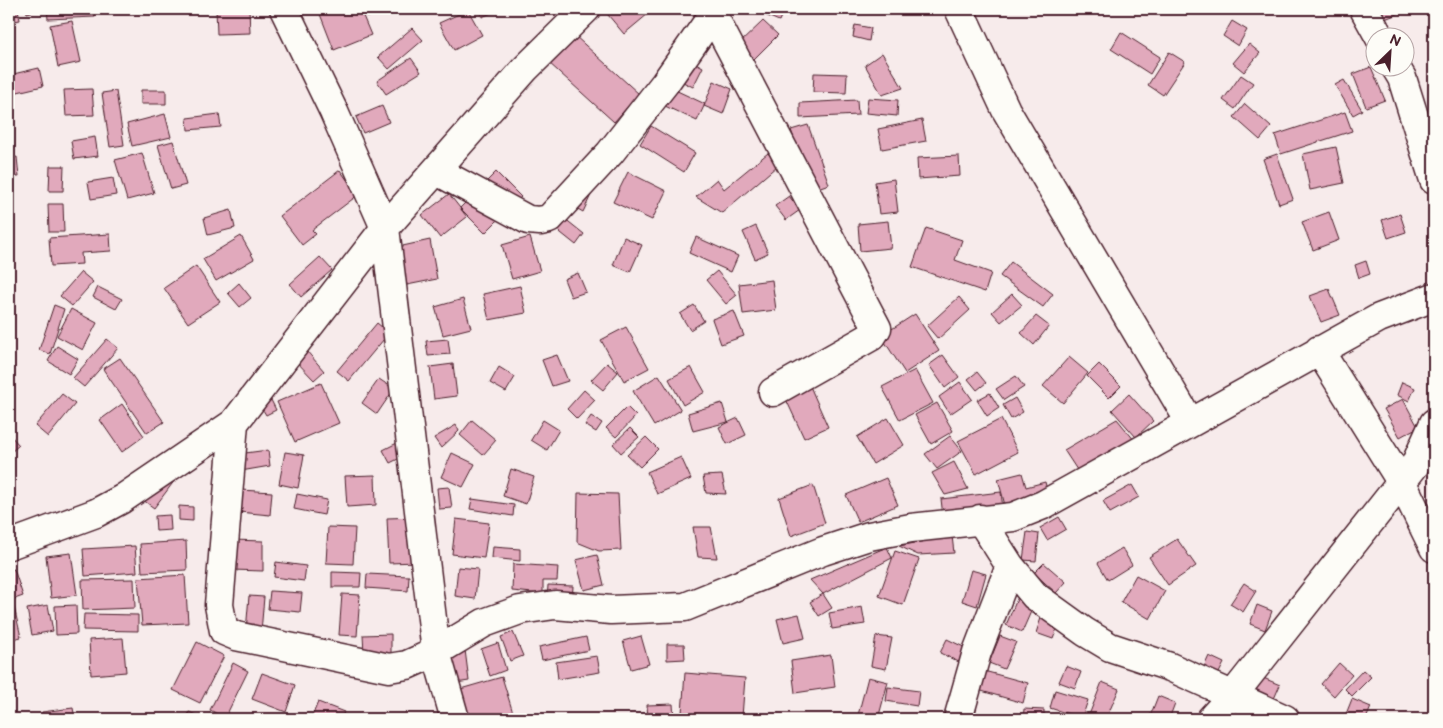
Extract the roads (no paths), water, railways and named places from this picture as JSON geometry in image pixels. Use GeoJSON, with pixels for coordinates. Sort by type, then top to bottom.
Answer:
{"type":"FeatureCollection","features":[{"type":"Feature","properties":{"kind":"street"},"geometry":{"type":"LineString","coordinates":[[284,9],[334,112],[385,228],[436,652],[456,719]]}},
{"type":"Feature","properties":{"kind":"street"},"geometry":{"type":"LineString","coordinates":[[9,545],[105,509],[234,423],[385,228],[525,69],[586,9]]}},
{"type":"Feature","properties":{"kind":"street"},"geometry":{"type":"LineString","coordinates":[[959,9],[1006,110],[1190,422]]}},
{"type":"Feature","properties":{"kind":"street"},"geometry":{"type":"LineString","coordinates":[[1364,9],[1374,28]]}},
{"type":"Feature","properties":{"kind":"street"},"geometry":{"type":"LineString","coordinates":[[437,171],[528,220],[540,222],[549,219],[610,153],[665,83],[715,12],[877,328],[872,336],[772,392]]}},
{"type":"Feature","properties":{"kind":"street"},"geometry":{"type":"LineString","coordinates":[[1402,78],[1434,180]]}},
{"type":"Feature","properties":{"kind":"street"},"geometry":{"type":"LineString","coordinates":[[234,423],[219,605],[224,631],[236,636],[389,668],[407,665],[436,652],[484,623],[520,610],[555,605],[611,610],[685,607],[823,551],[869,536],[980,519],[1013,517],[1042,505],[1379,318],[1434,297]]}},
{"type":"Feature","properties":{"kind":"street"},"geometry":{"type":"LineString","coordinates":[[1320,350],[1402,483],[1434,548]]}},
{"type":"Feature","properties":{"kind":"street"},"geometry":{"type":"LineString","coordinates":[[1211,719],[1233,695],[1402,483],[1415,465],[1434,423]]}},
{"type":"Feature","properties":{"kind":"street"},"geometry":{"type":"LineString","coordinates":[[980,519],[1010,566],[1035,596],[1110,646],[1170,667],[1285,719]]}},
{"type":"Feature","properties":{"kind":"street"},"geometry":{"type":"LineString","coordinates":[[958,719],[977,652],[1010,566]]}}]}
